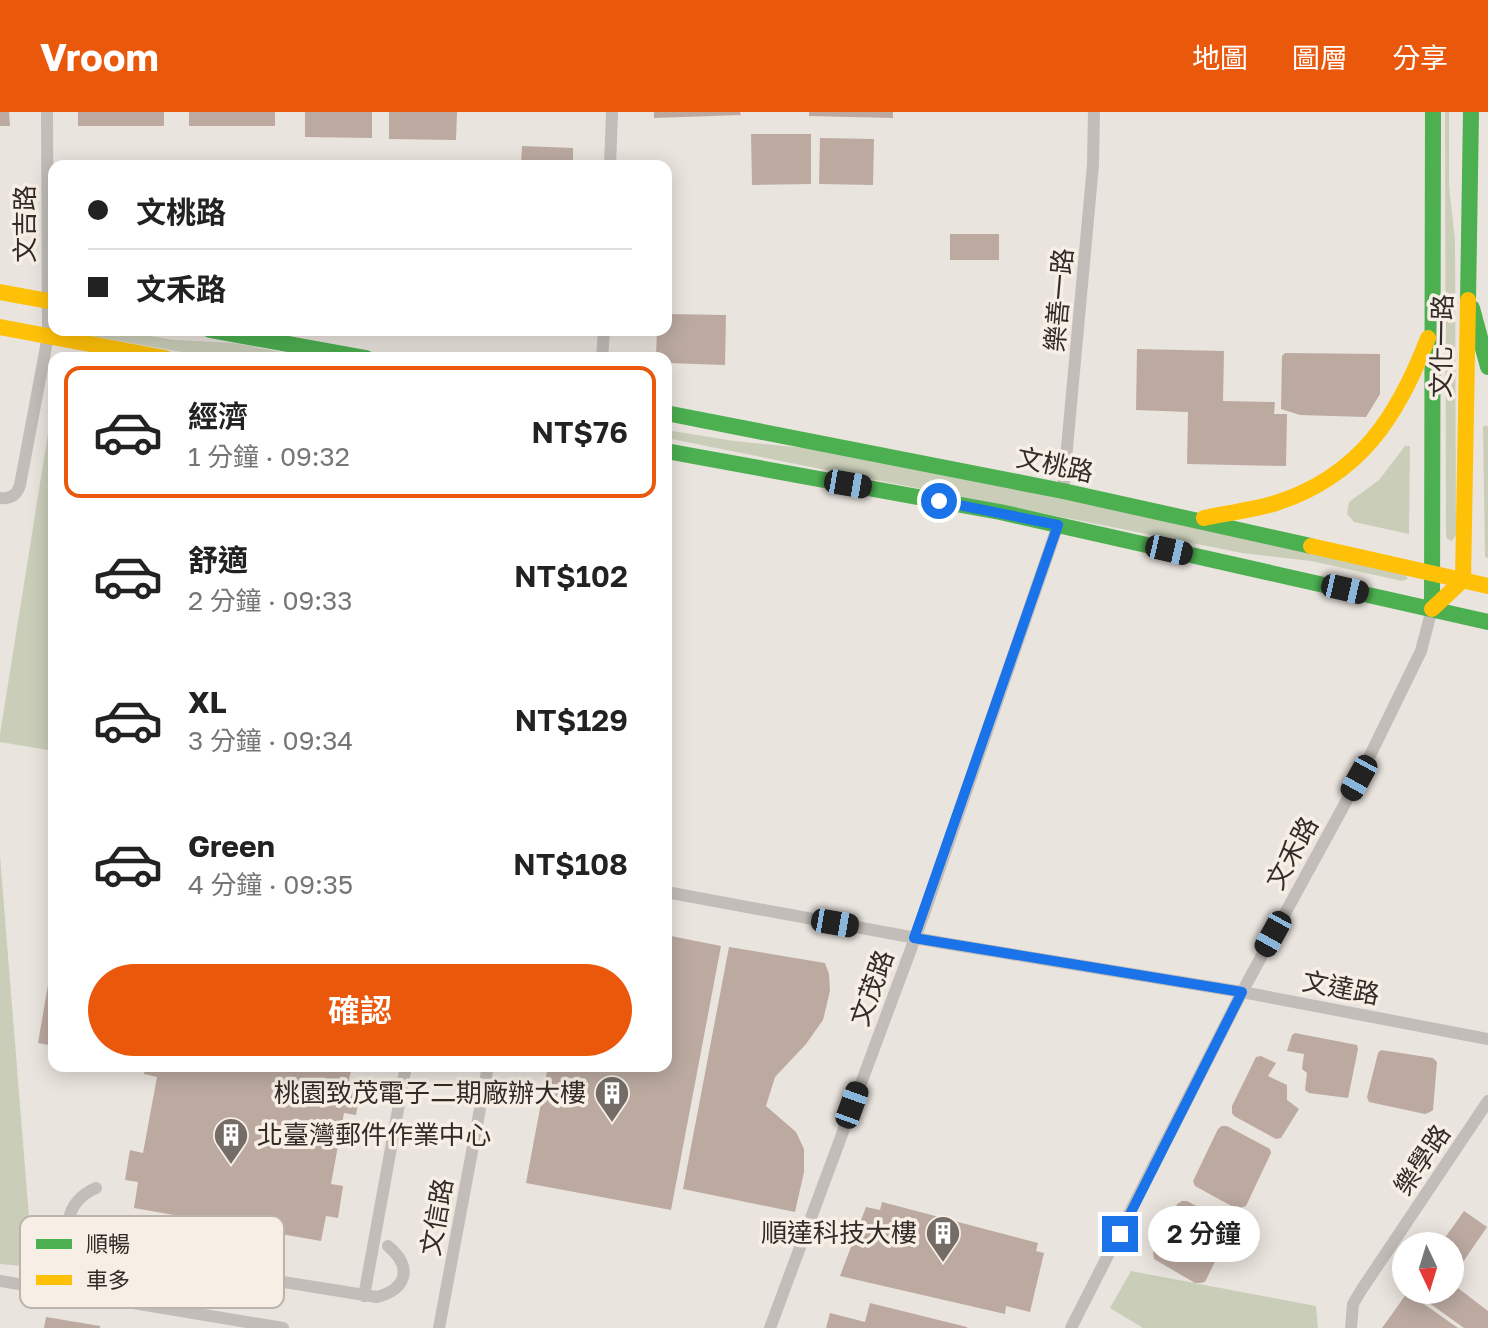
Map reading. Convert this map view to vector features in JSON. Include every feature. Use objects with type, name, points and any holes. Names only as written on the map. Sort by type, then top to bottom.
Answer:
[{"type":"street","name":"文吉路","points":[[47,112],[48,160]]},
{"type":"street","points":[[610,160],[612,112]]},
{"type":"street","name":"樂善一路","points":[[1063,491],[1093,165],[1094,112]]},
{"type":"street","name":"文化一路","points":[[1432,609],[1433,112]]},
{"type":"street","name":"文化一路","points":[[1463,580],[1471,112]]},
{"type":"street","points":[[1467,291],[1488,367]]},
{"type":"street","points":[[0,292],[48,300]]},
{"type":"street","points":[[1195,520],[1281,502],[1324,483],[1365,453],[1400,405],[1432,325]]},
{"type":"street","points":[[0,327],[133,352]]},
{"type":"street","name":"文吉路","points":[[0,498],[12,496],[20,485],[48,336]]},
{"type":"street","points":[[243,336],[333,352]]},
{"type":"street","name":"文桃路","points":[[672,414],[1063,491],[1432,573]]},
{"type":"street","points":[[672,452],[1058,525],[1488,622]]},
{"type":"street","name":"文茂路","points":[[770,1328],[914,938],[1058,525]]},
{"type":"street","points":[[1432,573],[1488,586]]},
{"type":"street","points":[[1432,609],[1463,580]]},
{"type":"street","name":"文禾路","points":[[1071,1328],[1242,992],[1359,778],[1421,651],[1432,609]]},
{"type":"street","name":"文達路","points":[[672,893],[914,938],[1242,992],[1488,1039]]},
{"type":"street","points":[[364,1296],[405,1072]]},
{"type":"street","name":"文信路","points":[[439,1328],[487,1072]]},
{"type":"street","name":"樂學路","points":[[1351,1328],[1353,1304],[1362,1289],[1488,1101]]},
{"type":"street","points":[[70,1216],[74,1203],[84,1193],[96,1188]]},
{"type":"street","points":[[284,1283],[364,1296],[388,1294],[398,1287],[404,1266],[398,1254],[388,1246]]},
{"type":"street","points":[[0,1281],[20,1284]]},
{"type":"street","points":[[163,1308],[283,1328]]},
{"type":"green space","points":[[1445,112],[1449,112],[1449,186],[1455,240],[1456,535],[1452,541],[1446,535]]},
{"type":"green space","points":[[91,336],[150,336],[233,343],[280,352],[183,352]]},
{"type":"green space","points":[[1486,425],[1488,558],[1485,557],[1483,427]]},
{"type":"green space","points":[[672,431],[805,448],[952,474],[1405,574],[1408,579],[1402,581],[1311,561],[1242,553],[672,439]]},
{"type":"green space","points":[[48,434],[48,750],[0,742]]},
{"type":"green space","points":[[1405,446],[1410,446],[1409,534],[1354,522],[1347,514],[1349,502],[1379,480]]},
{"type":"green space","points":[[0,856],[29,1216],[20,1216],[20,1266],[0,1264]]},
{"type":"green space","points":[[1131,1271],[1316,1306],[1318,1328],[1143,1328],[1110,1308]]},
{"type":"building","points":[[0,112],[9,112],[10,126],[0,126]]},
{"type":"building","points":[[78,112],[164,112],[164,126],[78,126]]},
{"type":"building","points":[[189,112],[275,112],[275,126],[189,126]]},
{"type":"building","points":[[305,112],[372,112],[372,138],[305,137]]},
{"type":"building","points":[[389,112],[457,112],[456,140],[389,139]]},
{"type":"building","points":[[654,112],[740,112],[741,115],[654,118]]},
{"type":"building","points":[[809,112],[893,112],[893,118],[809,116]]},
{"type":"building","points":[[751,134],[811,134],[811,184],[752,185]]},
{"type":"building","points":[[820,138],[874,139],[873,185],[819,184]]},
{"type":"building","points":[[522,146],[573,148],[573,160],[521,160]]},
{"type":"building","points":[[950,234],[999,234],[999,260],[950,260]]},
{"type":"building","points":[[672,314],[726,315],[725,365],[672,363],[672,352],[656,352],[657,336],[672,336]]},
{"type":"building","points":[[1137,349],[1224,351],[1223,401],[1275,402],[1274,414],[1287,414],[1286,466],[1187,464],[1188,412],[1136,410]]},
{"type":"building","points":[[1285,353],[1380,354],[1380,394],[1366,417],[1300,415],[1281,409],[1282,356]]},
{"type":"building","name":"桃園致茂電子二期廠辦大樓","points":[[672,936],[721,946],[671,1210],[526,1183],[547,1072],[672,1072]]},
{"type":"building","points":[[729,947],[825,963],[829,974],[830,991],[823,1020],[806,1044],[775,1077],[766,1106],[796,1132],[804,1149],[804,1172],[795,1212],[683,1189]]},
{"type":"building","points":[[48,985],[48,1045],[38,1043]]},
{"type":"building","points":[[1295,1033],[1357,1045],[1348,1098],[1305,1090],[1307,1073],[1302,1069],[1304,1054],[1287,1051]]},
{"type":"building","points":[[1381,1050],[1433,1058],[1437,1062],[1433,1110],[1425,1114],[1369,1102],[1367,1097]]},
{"type":"building","points":[[1256,1057],[1276,1063],[1268,1076],[1287,1085],[1287,1100],[1299,1109],[1281,1138],[1276,1139],[1232,1113],[1232,1106]]},
{"type":"building","name":"北臺灣郵件作業中心","points":[[351,1072],[348,1084],[361,1086],[356,1115],[344,1113],[331,1184],[343,1186],[338,1218],[326,1216],[321,1241],[284,1234],[284,1216],[179,1216],[134,1208],[138,1182],[125,1180],[130,1150],[143,1153],[157,1077],[144,1074]]},
{"type":"building","points":[[1222,1126],[1270,1149],[1271,1153],[1246,1206],[1240,1208],[1195,1186],[1193,1181]]},
{"type":"building","points":[[1182,1201],[1230,1224],[1231,1229],[1205,1282],[1195,1283],[1154,1259],[1153,1253],[1177,1204]]},
{"type":"building","name":"順達科技大樓","points":[[882,1202],[1038,1243],[1036,1251],[1044,1253],[1030,1312],[1006,1306],[1005,1314],[840,1276],[866,1207],[880,1210]]},
{"type":"building","points":[[1464,1211],[1487,1227],[1464,1261],[1464,1232],[1449,1232]]},
{"type":"building","points":[[1464,1293],[1488,1311],[1488,1328],[1464,1328],[1431,1304],[1464,1304]]},
{"type":"building","points":[[870,1303],[967,1328],[826,1328],[830,1313],[865,1322]]},
{"type":"building","points":[[1399,1304],[1424,1304],[1458,1328],[1382,1328]]},
{"type":"building","points":[[46,1317],[100,1326],[100,1328],[44,1328]]},
{"type":"traffic: fast","points":[[1432,609],[1433,112]]},
{"type":"traffic: fast","points":[[1468,300],[1471,112]]},
{"type":"traffic: fast","points":[[1472,308],[1488,367]]},
{"type":"traffic: fast","points":[[243,336],[333,352]]},
{"type":"traffic: fast","points":[[672,414],[1063,491],[1311,546]]},
{"type":"traffic: fast","points":[[672,452],[1000,512],[1488,622]]},
{"type":"traffic: slow","points":[[0,292],[48,301]]},
{"type":"traffic: slow","points":[[1432,609],[1463,580],[1468,300]]},
{"type":"traffic: slow","points":[[0,327],[133,352]]},
{"type":"traffic: slow","points":[[1204,518],[1276,503],[1331,477],[1372,440],[1389,417],[1428,338]]},
{"type":"traffic: slow","points":[[1311,546],[1488,586]]},
{"type":"place","name":"桃園致茂電子二期廠辦大樓","points":[[612,1124]]},
{"type":"place","name":"北臺灣郵件作業中心","points":[[231,1166]]},
{"type":"place","name":"順達科技大樓","points":[[943,1264]]},
{"type":"route","points":[[939,501],[1058,525],[914,938],[1242,992],[1120,1234]]}]
